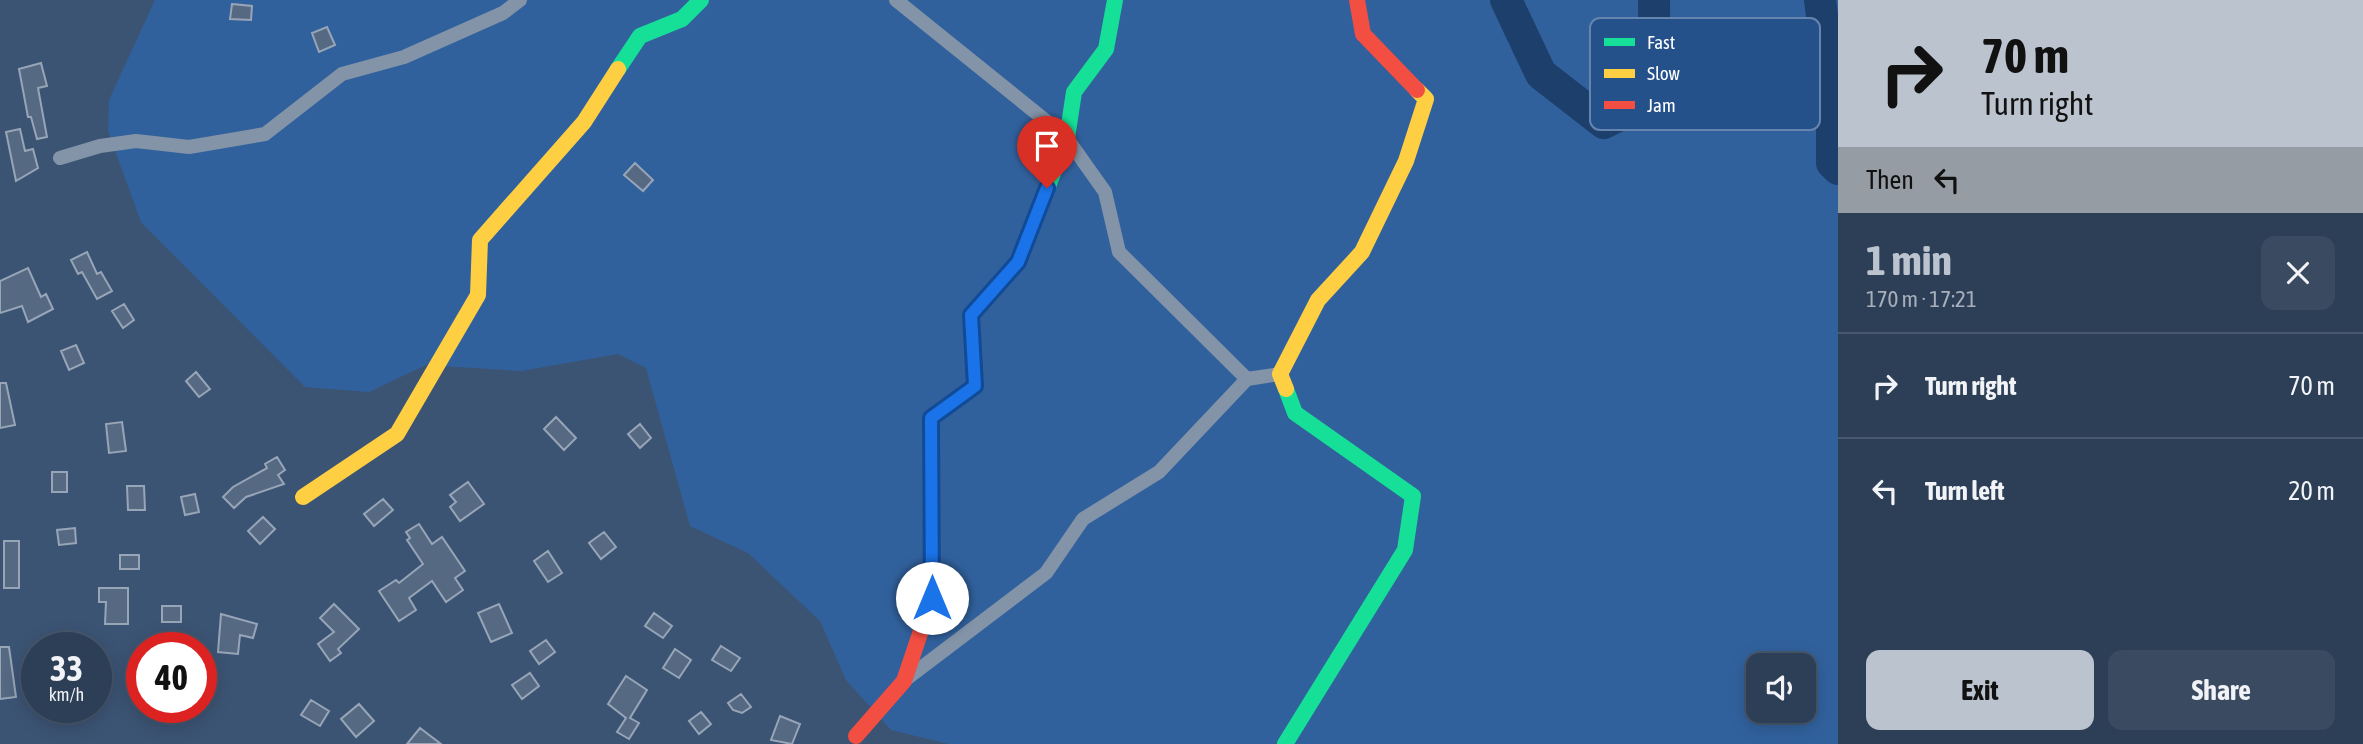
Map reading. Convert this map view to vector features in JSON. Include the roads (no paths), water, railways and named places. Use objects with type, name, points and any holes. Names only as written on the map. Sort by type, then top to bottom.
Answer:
[{"type":"street","points":[[60,158],[100,146],[124,143],[189,147],[265,134],[342,74],[404,57],[503,13],[520,0]]},
{"type":"street","points":[[303,497],[397,434],[478,295],[480,240],[584,122],[640,36],[682,19],[701,0]]},
{"type":"street","points":[[896,0],[1067,138],[1105,192],[1119,252],[1247,379]]},
{"type":"street","points":[[904,681],[932,598],[931,418],[975,386],[971,315],[1018,262],[1067,138],[1074,92],[1105,48],[1115,0]]},
{"type":"street","points":[[1285,744],[1405,550],[1413,496],[1295,413],[1280,374],[1318,300],[1362,251],[1406,161],[1426,99],[1363,34],[1357,0]]},
{"type":"street","points":[[856,736],[904,681],[1046,573],[1083,519],[1159,472],[1247,379],[1280,374]]},
{"type":"waterway","points":[[1506,0],[1541,74],[1590,112]]},
{"type":"waterway","points":[[1654,0],[1654,18]]},
{"type":"waterway","points":[[1820,0],[1832,93],[1832,163],[1838,169]]}]
